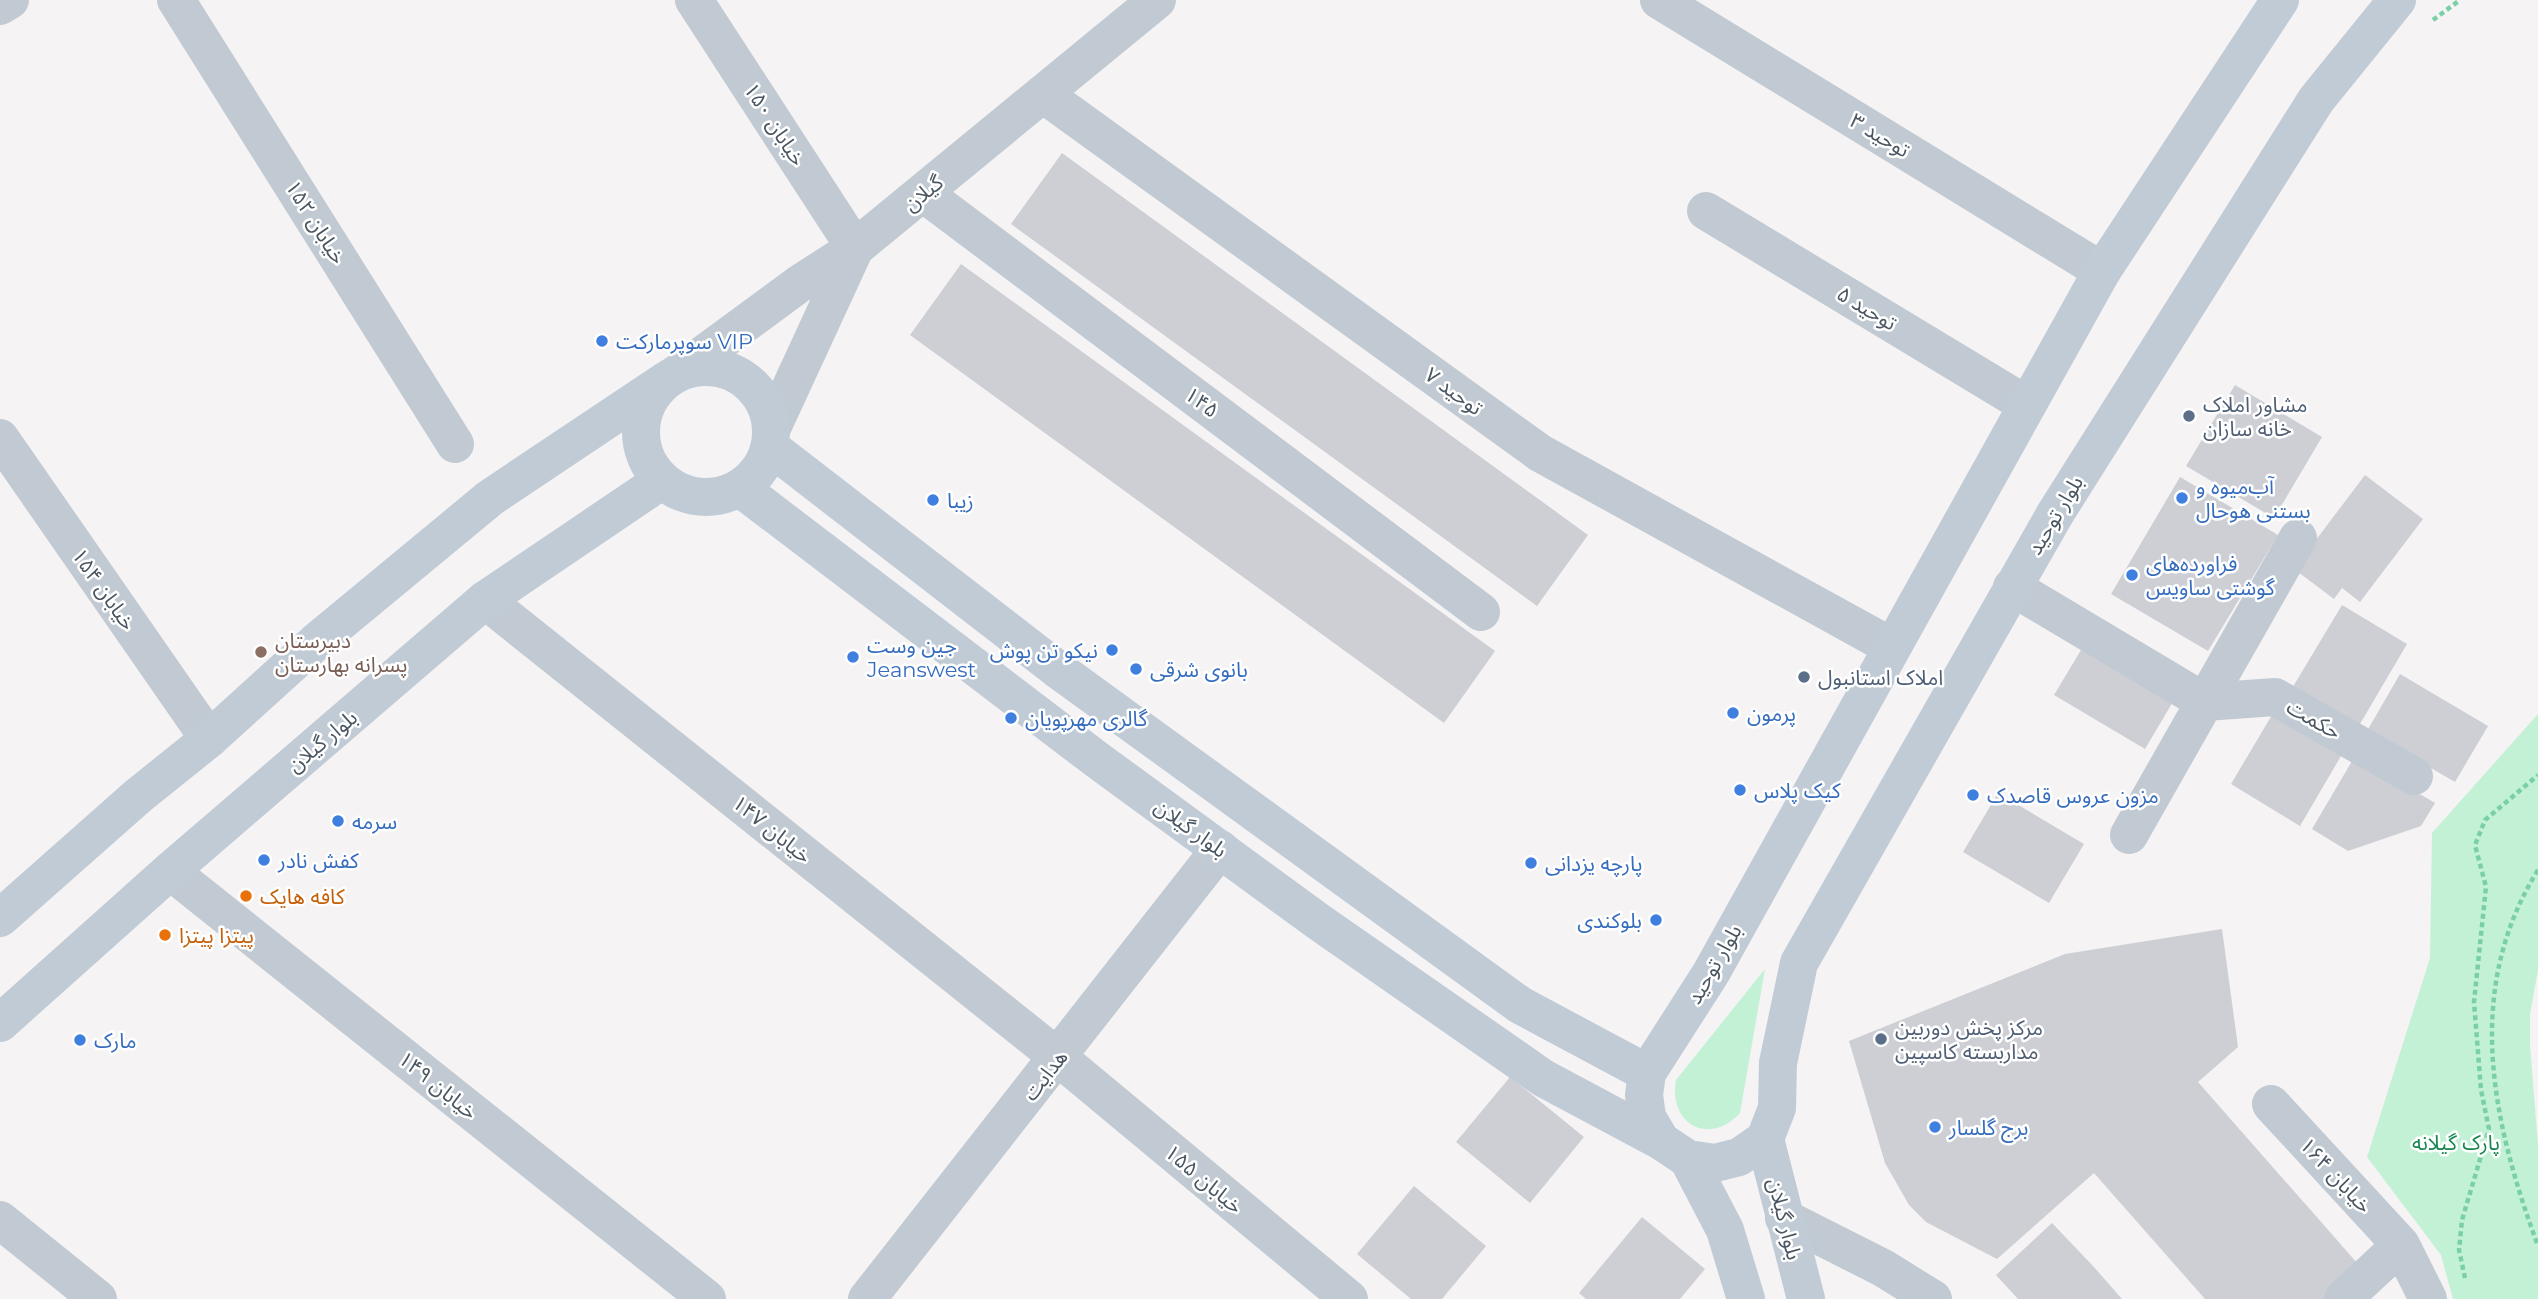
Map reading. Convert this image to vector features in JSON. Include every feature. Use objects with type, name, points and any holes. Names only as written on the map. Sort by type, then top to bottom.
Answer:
[{"type":"main road","name":"بلوار توحید","points":[[1652,1065],[1711,973],[2102,271],[2280,0]]},
{"type":"main road","name":"بلوار توحید","points":[[1766,1139],[1777,1108],[1778,1063],[1799,963],[2054,514],[2316,100],[2398,1]]},
{"type":"main road","points":[[0,918],[138,796],[209,739],[316,642],[490,498],[671,377],[698,368],[719,369],[740,376],[755,390],[767,409],[771,438],[754,477],[740,488],[714,497],[686,495],[662,481],[648,463],[641,441],[642,419],[650,398],[671,377]]},
{"type":"main road","points":[[771,438],[1056,668],[1520,1005],[1652,1065],[1644,1095],[1647,1117],[1675,1150],[1725,1230],[1746,1299]]},
{"type":"main road","name":"بلوار گیلان","points":[[0,1023],[170,871],[485,600],[662,481]]},
{"type":"main road","name":"بلوار گیلان","points":[[740,488],[1220,849],[1543,1078],[1675,1150]]},
{"type":"main road","points":[[1675,1150],[1715,1163],[1740,1157],[1766,1139]]},
{"type":"main road","name":"بلوار گیلان","points":[[1766,1139],[1806,1299]]},
{"type":"street","points":[[0,6],[10,0]]},
{"type":"street","name":"خیابان ۱۵۲","points":[[176,0],[455,444]]},
{"type":"street","name":"خیابان ۱۵۰","points":[[694,0],[855,248]]},
{"type":"street","name":"گیلان","points":[[671,377],[799,284],[855,248],[1157,0]]},
{"type":"street","name":"توحید ۳","points":[[1659,0],[2102,271]]},
{"type":"street","name":"توحید ۷","points":[[1043,94],[1540,453],[1892,647]]},
{"type":"street","name":"۱۴۵","points":[[923,193],[1481,612]]},
{"type":"street","name":"توحید ۵","points":[[1706,211],[2027,405]]},
{"type":"street","points":[[771,438],[855,248]]},
{"type":"street","name":"خیابان ۱۵۴","points":[[0,438],[209,739]]},
{"type":"street","points":[[2129,835],[2298,537]]},
{"type":"street","points":[[2012,587],[2205,702]]},
{"type":"street","name":"خیابان ۱۴۷","points":[[485,600],[1059,1058]]},
{"type":"street","name":"حکمت","points":[[2205,702],[2275,698],[2414,776]]},
{"type":"street","name":"هدایت","points":[[867,1299],[1059,1058],[1220,849]]},
{"type":"street","name":"خیابان ۱۴۹","points":[[170,871],[707,1299]]},
{"type":"street","name":"خیابان ۱۵۵","points":[[1059,1058],[1349,1299]]},
{"type":"street","name":"خیابان ۱۶۴","points":[[2271,1104],[2400,1245],[2428,1299]]},
{"type":"street","points":[[1784,1218],[1884,1268],[1933,1299]]},
{"type":"street","points":[[0,1220],[98,1299]]},
{"type":"street","points":[[2343,1299],[2400,1245]]},
{"type":"path","points":[[2467,1287],[2459,1250],[2462,1220],[2489,1129],[2481,1090],[2474,1002],[2483,943],[2486,887],[2475,845],[2486,820],[2538,775]]},
{"type":"path","points":[[2538,870],[2517,910],[2505,941],[2491,1010],[2490,1047],[2502,1119],[2538,1246]]},
{"type":"green space","name":"پارک گیلانه","points":[[2538,714],[2538,970],[2530,1014],[2530,1046],[2538,1145],[2538,1299],[2453,1299],[2441,1255],[2367,1157],[2430,958],[2432,833]]},
{"type":"green space","points":[[1765,969],[1740,1113],[1728,1123],[1716,1128],[1693,1126],[1678,1108],[1676,1080]]},
{"type":"building","points":[[1062,153],[1588,535],[1537,606],[1011,224]]},
{"type":"building","points":[[961,264],[1495,651],[1444,723],[910,335]]},
{"type":"building","points":[[2235,385],[2322,437],[2274,518],[2186,466]]},
{"type":"building","points":[[2365,475],[2423,519],[2360,602],[2342,588],[2334,599],[2294,569]]},
{"type":"building","points":[[2180,477],[2278,535],[2208,651],[2111,594]]},
{"type":"building","points":[[2342,605],[2407,644],[2357,729],[2291,690]]},
{"type":"building","points":[[2084,645],[2174,700],[2145,749],[2054,695]]},
{"type":"building","points":[[2400,674],[2488,726],[2455,782],[2367,731]]},
{"type":"building","points":[[2272,715],[2341,756],[2300,826],[2231,784]]},
{"type":"building","points":[[2355,756],[2435,803],[2421,826],[2348,851],[2312,829]]},
{"type":"building","points":[[1998,793],[2084,844],[2049,903],[1963,852]]},
{"type":"building","points":[[2222,929],[2238,1047],[2198,1082],[2365,1272],[2333,1299],[2205,1299],[2094,1173],[1997,1259],[1926,1222],[1909,1205],[1885,1163],[1849,1041],[2065,954]]},
{"type":"building","points":[[1510,1077],[1584,1137],[1530,1203],[1456,1142]]},
{"type":"building","points":[[1414,1186],[1486,1246],[1442,1299],[1411,1299],[1357,1254]]},
{"type":"building","points":[[1642,1217],[1705,1269],[1680,1299],[1586,1299],[1579,1293]]},
{"type":"building","points":[[2052,1223],[2122,1299],[2018,1299],[1996,1275]]},
{"type":"place","name":"سوپرمارکت VIP","points":[[602,341]]},
{"type":"place","name":"مشاور املاک خانه سازان","points":[[2189,416]]},
{"type":"place","name":"آب‌میوه و بستنی هوحال","points":[[2182,498]]},
{"type":"place","name":"زیبا","points":[[933,500]]},
{"type":"place","name":"فراورده‌های گوشتی ساویس","points":[[2132,575]]},
{"type":"place","name":"نیکو تن پوش","points":[[1112,650]]},
{"type":"place","name":"دبیرستان پسرانه بهارستان","points":[[261,652]]},
{"type":"place","name":"جین وست Jeanswest","points":[[853,657]]},
{"type":"place","name":"بانوی شرقی","points":[[1136,669]]},
{"type":"place","name":"املاک استانبول","points":[[1804,677]]},
{"type":"place","name":"پرمون","points":[[1733,713]]},
{"type":"place","name":"گالری مهرپویان","points":[[1011,718]]},
{"type":"place","name":"کیک پلاس","points":[[1740,790]]},
{"type":"place","name":"مزون عروس قاصدک","points":[[1973,795]]},
{"type":"place","name":"سرمه","points":[[338,821]]},
{"type":"place","name":"کفش نادر","points":[[264,860]]},
{"type":"place","name":"پارچه یزدانی","points":[[1531,863]]},
{"type":"place","name":"کافه هایک","points":[[246,896]]},
{"type":"place","name":"بلوکندی","points":[[1656,920]]},
{"type":"place","name":"پیتزا پیتزا","points":[[165,935]]},
{"type":"place","name":"مرکز پخش دوربین مداربسته کاسپین","points":[[1881,1039]]},
{"type":"place","name":"مارک","points":[[80,1040]]},
{"type":"place","name":"برج گلسار","points":[[1935,1127]]}]
